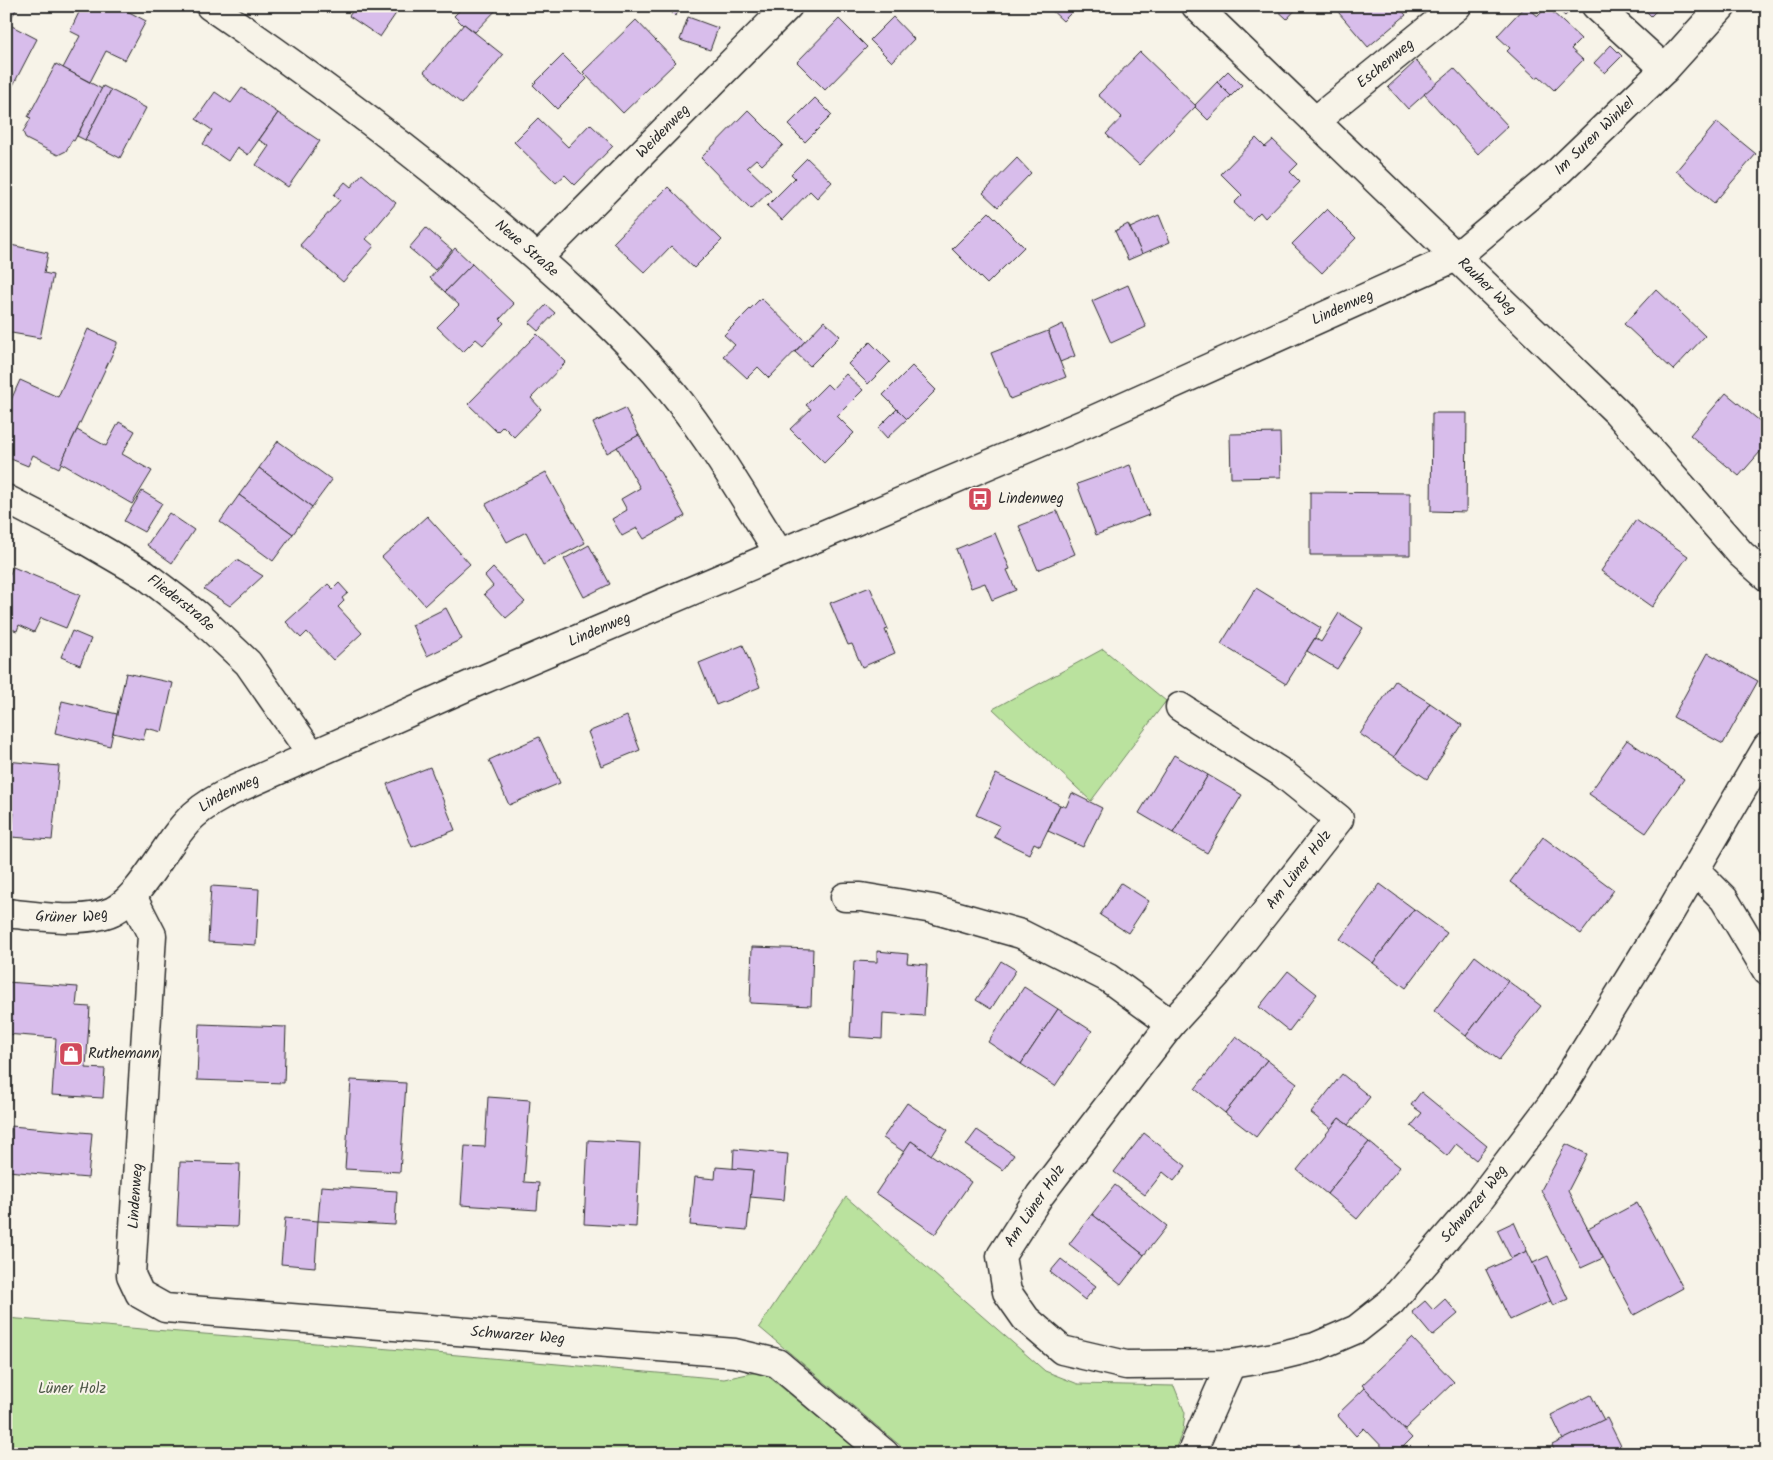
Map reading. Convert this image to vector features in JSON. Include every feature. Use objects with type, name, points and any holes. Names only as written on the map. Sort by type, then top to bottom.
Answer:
[{"type":"street","name":"Neue Straße","points":[[210,6],[390,136],[538,258],[614,329],[665,385],[700,428],[779,554]]},
{"type":"street","name":"Weidenweg","points":[[538,258],[788,6]]},
{"type":"street","name":"Rauher Weg","points":[[1196,6],[1616,412],[1741,554],[1767,577]]},
{"type":"street","name":"Eschenweg","points":[[1315,121],[1457,6]]},
{"type":"street","points":[[1596,6],[1665,69]]},
{"type":"street","name":"Im Suren Winkel","points":[[1456,257],[1560,171],[1665,69],[1722,6]]},
{"type":"street","name":"Lindenweg","points":[[131,1275],[152,936],[132,896],[193,815],[211,802],[236,789],[477,682],[1084,424],[1456,257]]},
{"type":"street","name":"Fliederstraße","points":[[6,499],[78,536],[146,575],[196,614],[248,664],[312,755]]},
{"type":"street","name":"Am Lüner Holz","points":[[1180,707],[1282,773],[1339,819],[1217,974],[1171,1024],[1040,1195],[1001,1256],[1007,1292],[1026,1319],[1062,1350],[1126,1365],[1231,1364]]},
{"type":"street","name":"Schwarzer Weg","points":[[1231,1364],[1274,1357],[1315,1347],[1358,1329],[1391,1302],[1480,1200],[1552,1104],[1614,1006],[1767,747]]},
{"type":"street","points":[[1695,870],[1724,899],[1767,971]]},
{"type":"street","name":"Grüner Weg","points":[[6,913],[60,918],[87,917],[112,911],[132,896]]},
{"type":"street","points":[[846,897],[861,897],[933,909],[1021,934],[1108,978],[1171,1024]]},
{"type":"street","name":"Schwarzer Weg","points":[[131,1275],[140,1294],[165,1308],[744,1355],[777,1363],[885,1454]]},
{"type":"street","points":[[1191,1454],[1231,1364]]},
{"type":"green space","points":[[1103,649],[1166,701],[1091,801],[993,709]]},
{"type":"green space","points":[[846,1197],[1045,1371],[1078,1384],[1174,1386],[1185,1413],[1183,1431],[1173,1454],[910,1454],[759,1327]]},
{"type":"green space","name":"Lüner Holz","points":[[6,1318],[402,1350],[724,1379],[762,1371],[862,1454],[6,1454]]},
{"type":"building","points":[[6,6],[18,6],[6,27]]},
{"type":"building","points":[[82,6],[118,6],[146,21],[125,60],[106,51],[90,82],[63,68],[80,36],[70,31]]},
{"type":"building","points":[[356,6],[401,6],[380,37],[349,16]]},
{"type":"building","points":[[464,6],[500,6],[475,32],[463,25],[454,16]]},
{"type":"building","points":[[665,6],[684,6],[675,16]]},
{"type":"building","points":[[1047,6],[1078,6],[1063,21]]},
{"type":"building","points":[[1273,6],[1299,6],[1287,19]]},
{"type":"building","points":[[1333,6],[1398,6],[1406,15],[1368,47]]},
{"type":"building","points":[[1525,6],[1538,16],[1547,7],[1581,39],[1571,49],[1583,60],[1554,90],[1539,76],[1536,78],[1507,51],[1510,48],[1497,36]]},
{"type":"building","points":[[1554,6],[1574,6],[1565,16]]},
{"type":"building","points":[[1641,6],[1661,6],[1651,16]]},
{"type":"building","points":[[688,17],[718,28],[710,50],[680,40]]},
{"type":"building","points":[[893,17],[914,39],[892,62],[870,40]]},
{"type":"building","points":[[839,19],[867,47],[825,90],[797,62]]},
{"type":"building","points":[[636,20],[676,62],[623,113],[583,72]]},
{"type":"building","points":[[8,24],[37,39],[6,99],[6,27]]},
{"type":"building","points":[[464,24],[503,55],[462,104],[424,72]]},
{"type":"building","points":[[1611,45],[1622,56],[1605,73],[1594,63]]},
{"type":"building","points":[[1140,52],[1196,106],[1139,165],[1106,134],[1122,117],[1098,95]]},
{"type":"building","points":[[563,55],[587,79],[557,109],[533,85]]},
{"type":"building","points":[[1416,61],[1437,83],[1408,109],[1388,87]]},
{"type":"building","points":[[56,64],[102,89],[74,141],[72,140],[66,151],[58,155],[26,139],[23,132],[31,118],[28,117]]},
{"type":"building","points":[[1454,68],[1508,126],[1478,154],[1424,94]]},
{"type":"building","points":[[1228,71],[1242,85],[1231,96],[1217,82]]},
{"type":"building","points":[[1217,82],[1231,96],[1208,120],[1195,105]]},
{"type":"building","points":[[103,86],[111,90],[85,140],[77,136]]},
{"type":"building","points":[[242,88],[278,113],[248,155],[237,147],[228,161],[203,144],[212,130],[196,119],[215,92],[231,103]]},
{"type":"building","points":[[111,90],[146,108],[120,158],[85,140]]},
{"type":"building","points":[[815,98],[832,115],[805,142],[788,125]]},
{"type":"building","points":[[748,110],[783,145],[762,165],[756,159],[747,167],[771,190],[751,209],[701,158]]},
{"type":"building","points":[[278,113],[320,141],[288,187],[256,165],[269,146],[259,140]]},
{"type":"building","points":[[538,118],[568,147],[590,124],[613,146],[575,185],[565,175],[556,183],[514,142]]},
{"type":"building","points":[[1717,122],[1756,154],[1714,203],[1676,171]]},
{"type":"building","points":[[1256,138],[1265,147],[1273,140],[1298,164],[1290,172],[1300,182],[1265,218],[1260,212],[1252,220],[1234,203],[1242,195],[1221,174]]},
{"type":"building","points":[[807,158],[832,182],[817,198],[810,191],[782,220],[767,206],[795,178],[791,174]]},
{"type":"building","points":[[1017,158],[1031,173],[998,207],[983,193]]},
{"type":"building","points":[[362,174],[396,203],[366,239],[374,246],[343,282],[300,245],[340,200],[334,195],[345,182],[351,187]]},
{"type":"building","points":[[668,187],[722,240],[694,268],[671,246],[645,273],[613,243]]},
{"type":"building","points":[[1327,209],[1356,238],[1322,273],[1292,244]]},
{"type":"building","points":[[989,212],[1024,247],[987,284],[952,249]]},
{"type":"building","points":[[1159,215],[1170,242],[1142,254],[1130,228]]},
{"type":"building","points":[[1128,224],[1142,254],[1128,260],[1115,231]]},
{"type":"building","points":[[426,228],[452,250],[435,270],[409,248]]},
{"type":"building","points":[[6,244],[48,253],[44,273],[53,275],[40,338],[6,332]]},
{"type":"building","points":[[455,248],[472,264],[445,292],[430,278]]},
{"type":"building","points":[[472,264],[514,304],[500,319],[504,323],[483,345],[476,339],[463,352],[437,327],[459,305],[445,292]]},
{"type":"building","points":[[1128,285],[1146,327],[1111,343],[1092,301]]},
{"type":"building","points":[[1656,289],[1705,336],[1673,370],[1624,324]]},
{"type":"building","points":[[761,298],[805,341],[769,378],[758,367],[747,378],[723,356],[735,345],[724,335]]},
{"type":"building","points":[[546,305],[555,313],[538,331],[529,323]]},
{"type":"building","points":[[824,321],[840,336],[810,366],[795,352]]},
{"type":"building","points":[[1063,324],[1075,356],[1060,362],[1048,331]]},
{"type":"building","points":[[88,329],[117,342],[117,344],[59,468],[33,455],[28,466],[6,457],[6,411],[20,380],[58,397]]},
{"type":"building","points":[[1048,331],[1066,377],[1010,399],[991,353]]},
{"type":"building","points":[[537,334],[566,362],[531,398],[541,409],[514,437],[503,426],[497,432],[468,404]]},
{"type":"building","points":[[870,342],[890,362],[868,384],[848,364]]},
{"type":"building","points":[[912,366],[936,390],[907,419],[883,395]]},
{"type":"building","points":[[846,374],[863,390],[837,416],[854,433],[824,463],[790,429],[811,409],[806,405],[827,384],[832,389]]},
{"type":"building","points":[[1726,393],[1767,427],[1767,444],[1739,476],[1690,435]]},
{"type":"building","points":[[625,408],[639,435],[607,453],[593,423]]},
{"type":"building","points":[[897,409],[907,419],[887,438],[878,428]]},
{"type":"building","points":[[1432,413],[1467,413],[1466,512],[1431,511]]},
{"type":"building","points":[[119,422],[135,431],[122,454],[152,471],[132,504],[61,463],[77,430],[106,446]]},
{"type":"building","points":[[1280,433],[1281,477],[1231,478],[1230,434]]},
{"type":"building","points":[[639,435],[685,516],[644,539],[637,528],[622,536],[612,519],[627,510],[621,499],[640,488],[617,447]]},
{"type":"building","points":[[278,441],[332,480],[312,507],[259,468]]},
{"type":"building","points":[[1130,465],[1149,515],[1096,535],[1077,484]]},
{"type":"building","points":[[259,468],[312,507],[293,534],[239,495]]},
{"type":"building","points":[[546,472],[585,543],[543,565],[526,532],[507,542],[486,504]]},
{"type":"building","points":[[142,491],[162,503],[144,532],[124,521]]},
{"type":"building","points":[[1310,492],[1410,493],[1410,555],[1310,555]]},
{"type":"building","points":[[239,495],[293,534],[273,561],[220,522]]},
{"type":"building","points":[[1057,511],[1075,554],[1038,570],[1019,526]]},
{"type":"building","points":[[169,513],[194,530],[172,563],[147,545]]},
{"type":"building","points":[[427,516],[470,564],[425,605],[382,557]]},
{"type":"building","points":[[1636,520],[1688,556],[1652,607],[1601,571]]},
{"type":"building","points":[[995,533],[1010,569],[1007,570],[1016,590],[992,600],[985,583],[971,588],[956,549]]},
{"type":"building","points":[[589,545],[610,584],[584,597],[564,559]]},
{"type":"building","points":[[237,560],[263,576],[230,606],[204,589]]},
{"type":"building","points":[[13,567],[80,595],[66,628],[41,618],[34,632],[19,625],[17,631],[6,627],[6,583]]},
{"type":"building","points":[[493,568],[525,602],[506,618],[484,594],[493,586],[485,576]]},
{"type":"building","points":[[339,583],[348,593],[342,598],[344,601],[338,607],[362,633],[333,660],[307,632],[301,638],[286,622],[328,584],[333,589]]},
{"type":"building","points":[[870,587],[888,629],[885,630],[895,653],[862,667],[852,644],[848,645],[830,603]]},
{"type":"building","points":[[1256,588],[1321,628],[1286,684],[1221,644]]},
{"type":"building","points":[[446,608],[462,639],[427,656],[412,625]]},
{"type":"building","points":[[1339,613],[1363,628],[1337,669],[1307,651],[1315,638],[1321,642]]},
{"type":"building","points":[[72,631],[91,639],[80,665],[61,657]]},
{"type":"building","points":[[743,645],[760,687],[716,705],[699,663]]},
{"type":"building","points":[[1708,653],[1758,681],[1723,744],[1673,717]]},
{"type":"building","points":[[126,673],[173,683],[162,732],[146,728],[143,740],[113,733]]},
{"type":"building","points":[[1395,681],[1430,703],[1394,757],[1360,734]]},
{"type":"building","points":[[62,701],[117,714],[110,746],[55,733]]},
{"type":"building","points":[[1430,703],[1462,725],[1427,779],[1394,757]]},
{"type":"building","points":[[627,716],[640,750],[601,766],[588,732]]},
{"type":"building","points":[[539,737],[560,783],[509,805],[489,760]]},
{"type":"building","points":[[1627,740],[1684,779],[1646,833],[1589,794]]},
{"type":"building","points":[[1174,755],[1208,775],[1173,833],[1139,813]]},
{"type":"building","points":[[6,761],[59,766],[52,840],[11,837],[14,813],[6,812]]},
{"type":"building","points":[[430,767],[455,830],[412,847],[387,784]]},
{"type":"building","points":[[996,774],[1060,805],[1040,846],[1034,843],[1029,854],[994,837],[1000,826],[976,815]]},
{"type":"building","points":[[1208,775],[1242,795],[1207,853],[1173,833]]},
{"type":"building","points":[[1072,793],[1102,808],[1083,847],[1048,831],[1060,805],[1066,807]]},
{"type":"building","points":[[1543,837],[1614,890],[1581,934],[1510,882]]},
{"type":"building","points":[[1121,883],[1149,901],[1128,933],[1100,915]]},
{"type":"building","points":[[1380,884],[1414,909],[1373,963],[1340,939]]},
{"type":"building","points":[[211,886],[259,889],[256,945],[208,942]]},
{"type":"building","points":[[1414,909],[1447,933],[1406,988],[1373,963]]},
{"type":"building","points":[[752,947],[813,949],[811,1006],[750,1003]]},
{"type":"building","points":[[877,951],[908,954],[907,963],[927,965],[924,1016],[883,1013],[882,1039],[850,1037],[854,961],[877,962]]},
{"type":"building","points":[[1475,956],[1508,981],[1466,1036],[1434,1011]]},
{"type":"building","points":[[1001,961],[1016,970],[991,1009],[976,1000]]},
{"type":"building","points":[[1288,971],[1317,994],[1289,1031],[1259,1007]]},
{"type":"building","points":[[1508,981],[1541,1006],[1499,1060],[1466,1036]]},
{"type":"building","points":[[6,982],[78,987],[76,1006],[90,1007],[86,1068],[105,1069],[103,1098],[52,1095],[56,1038],[6,1034]]},
{"type":"building","points":[[1024,987],[1058,1009],[1021,1064],[988,1042]]},
{"type":"building","points":[[1058,1009],[1092,1031],[1055,1086],[1021,1064]]},
{"type":"building","points":[[199,1024],[286,1027],[284,1083],[197,1080]]},
{"type":"building","points":[[1236,1036],[1267,1060],[1225,1113],[1195,1089]]},
{"type":"building","points":[[1267,1060],[1297,1083],[1256,1137],[1225,1113]]},
{"type":"building","points":[[1342,1074],[1370,1097],[1348,1125],[1339,1118],[1331,1129],[1311,1113]]},
{"type":"building","points":[[351,1080],[406,1083],[400,1172],[345,1169]]},
{"type":"building","points":[[1421,1092],[1487,1146],[1476,1160],[1456,1144],[1447,1156],[1411,1126],[1422,1113],[1411,1105]]},
{"type":"building","points":[[488,1097],[530,1100],[524,1182],[539,1183],[537,1210],[461,1205],[465,1146],[485,1147]]},
{"type":"building","points":[[907,1103],[948,1130],[931,1155],[911,1141],[904,1152],[883,1138]]},
{"type":"building","points":[[1339,1118],[1369,1142],[1327,1194],[1297,1170]]},
{"type":"building","points":[[11,1126],[92,1133],[88,1178],[7,1171]]},
{"type":"building","points":[[977,1130],[1014,1155],[1003,1170],[966,1145]]},
{"type":"building","points":[[1144,1133],[1186,1166],[1174,1181],[1163,1172],[1145,1195],[1114,1172]]},
{"type":"building","points":[[588,1140],[640,1143],[636,1227],[584,1224]]},
{"type":"building","points":[[911,1141],[971,1182],[935,1234],[876,1193]]},
{"type":"building","points":[[1369,1142],[1400,1167],[1357,1219],[1327,1194]]},
{"type":"building","points":[[1566,1144],[1587,1154],[1568,1191],[1603,1258],[1581,1268],[1541,1190]]},
{"type":"building","points":[[734,1149],[788,1154],[784,1200],[750,1197],[753,1170],[733,1169]]},
{"type":"building","points":[[180,1162],[240,1164],[237,1227],[177,1225]]},
{"type":"building","points":[[716,1167],[753,1170],[747,1230],[690,1225],[695,1177],[715,1179]]},
{"type":"building","points":[[1115,1185],[1167,1226],[1144,1255],[1092,1214]]},
{"type":"building","points":[[321,1186],[397,1191],[395,1225],[318,1221]]},
{"type":"building","points":[[1637,1203],[1683,1288],[1634,1315],[1588,1229]]},
{"type":"building","points":[[1092,1214],[1144,1255],[1121,1285],[1069,1244]]},
{"type":"building","points":[[285,1218],[318,1221],[315,1267],[281,1264]]},
{"type":"building","points":[[1514,1222],[1527,1251],[1511,1258],[1497,1230]]},
{"type":"building","points":[[1527,1251],[1551,1301],[1510,1320],[1486,1270]]},
{"type":"building","points":[[1548,1256],[1568,1299],[1553,1306],[1533,1263]]},
{"type":"building","points":[[1061,1259],[1096,1286],[1085,1300],[1050,1272]]},
{"type":"building","points":[[1445,1299],[1458,1314],[1432,1336],[1412,1312],[1425,1301],[1433,1310]]},
{"type":"building","points":[[1412,1338],[1454,1382],[1404,1430],[1362,1385]]},
{"type":"building","points":[[1365,1388],[1412,1438],[1396,1454],[1389,1454],[1364,1428],[1356,1436],[1337,1415]]},
{"type":"building","points":[[1591,1395],[1604,1420],[1563,1440],[1551,1415]]},
{"type":"building","points":[[1607,1418],[1625,1454],[1556,1454],[1552,1445]]},
{"type":"building","points":[[1300,1445],[1308,1454],[1289,1454]]},
{"type":"place","name":"Lindenweg","points":[[980,499]]},
{"type":"place","name":"Ruthemann","points":[[71,1054]]}]
